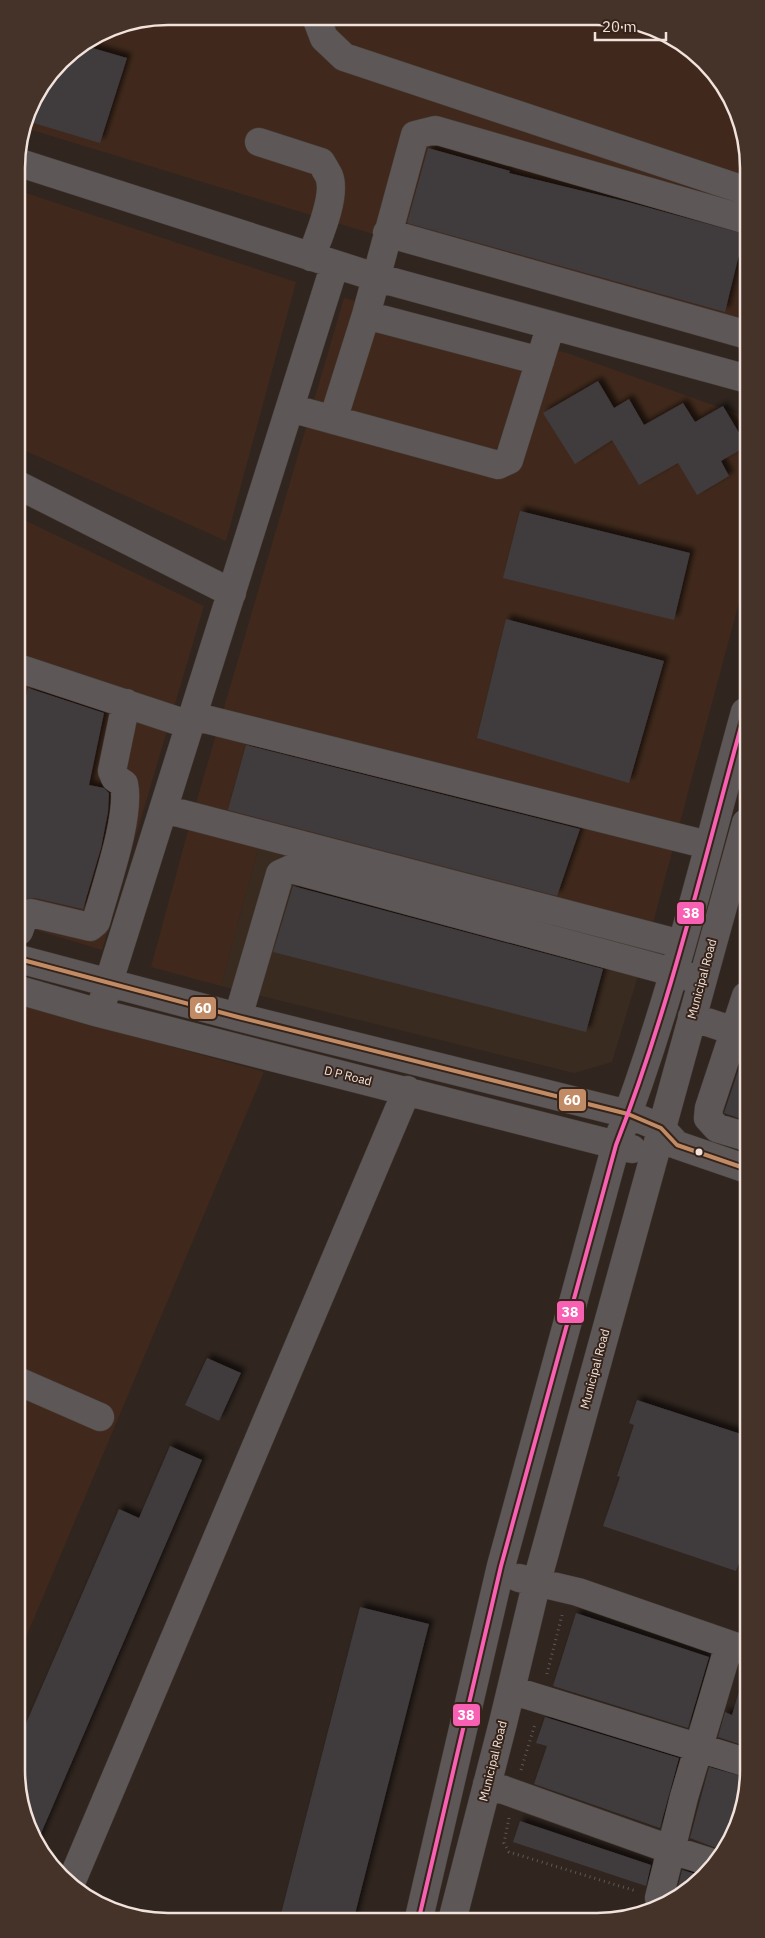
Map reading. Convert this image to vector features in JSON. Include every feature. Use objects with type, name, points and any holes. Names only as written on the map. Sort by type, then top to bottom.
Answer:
[{"type":"street","points":[[319,25],[324,38],[344,57],[740,189]]},
{"type":"street","points":[[333,420],[366,315],[415,135],[435,130],[740,217]]},
{"type":"street","points":[[99,1013],[290,408],[323,260],[324,222],[330,199],[330,178],[321,162],[259,142]]},
{"type":"street","points":[[25,165],[375,277],[740,377]]},
{"type":"street","points":[[388,234],[740,333]]},
{"type":"street","points":[[366,315],[540,361]]},
{"type":"street","points":[[290,408],[498,464],[509,460],[551,326]]},
{"type":"street","points":[[25,489],[232,593]]},
{"type":"street","points":[[25,670],[126,704],[708,845]]},
{"type":"street","points":[[25,914],[31,913],[90,927],[96,922],[121,830],[126,792],[124,784],[115,778],[112,771],[126,704]]},
{"type":"street","points":[[420,1913],[499,1574],[616,1145],[628,1114],[673,972],[740,730]]},
{"type":"street","points":[[164,809],[681,944]]},
{"type":"street","points":[[121,830],[154,841]]},
{"type":"street","name":"Municipal Road","points":[[454,1913],[488,1784],[537,1581],[664,1142],[692,1017],[740,849]]},
{"type":"street","points":[[238,1017],[280,874],[291,869],[702,980]]},
{"type":"street","name":"D P Road","points":[[25,961],[108,984],[628,1114],[664,1142],[740,1167]]},
{"type":"street","name":"D P Road","points":[[25,992],[99,1013],[407,1090],[616,1145],[664,1142]]},
{"type":"street","points":[[692,1017],[740,1033]]},
{"type":"street","points":[[740,1035],[709,1108],[708,1118],[717,1128],[740,1135]]},
{"type":"street","points":[[73,1877],[407,1090]]},
{"type":"street","points":[[25,1384],[100,1417]]},
{"type":"street","points":[[499,1574],[537,1581],[578,1592],[739,1648],[698,1748],[659,1898]]},
{"type":"street","points":[[511,1690],[740,1761]]},
{"type":"street","points":[[488,1784],[707,1861]]},
{"type":"shaded area","points":[[597,25],[616,26],[643,33],[676,49],[705,74],[725,105],[735,131],[739,149],[740,168],[740,346],[30,130],[44,96],[60,74],[74,60],[96,44],[113,36],[149,26]]},
{"type":"shaded area","points":[[25,193],[296,282],[226,541],[25,451]]},
{"type":"shaded area","points":[[344,298],[567,353],[740,415],[740,599],[646,949],[259,845],[221,986],[151,967],[189,827]]},
{"type":"shaded area","points":[[25,520],[204,606],[102,950],[25,927]]},
{"type":"shaded area","points":[[259,845],[646,949],[612,1062],[574,1073],[221,986]]},
{"type":"shaded area","points":[[25,1007],[264,1072],[25,1640]]},
{"type":"building","points":[[91,48],[127,58],[100,143],[33,123],[44,96],[60,74],[74,60]]},
{"type":"building","points":[[428,148],[510,171],[509,173],[628,202],[740,233],[740,250],[725,312],[407,223]]},
{"type":"building","points":[[598,381],[614,408],[629,399],[644,425],[683,403],[695,422],[723,406],[740,435],[740,450],[721,461],[729,476],[697,495],[678,463],[639,485],[612,440],[575,464],[543,413]]},
{"type":"building","points":[[520,511],[690,553],[674,620],[503,578]]},
{"type":"building","points":[[506,619],[664,661],[629,783],[477,738]]},
{"type":"building","points":[[28,688],[104,713],[89,785],[104,788],[109,793],[108,812],[101,848],[83,909],[35,898],[25,899],[25,700]]},
{"type":"building","points":[[246,745],[580,829],[557,896],[228,810]]},
{"type":"building","points":[[293,886],[603,969],[586,1032],[273,952]]},
{"type":"building","points":[[740,1065],[740,1119],[724,1113]]},
{"type":"building","points":[[207,1358],[241,1373],[219,1421],[185,1405]]},
{"type":"building","points":[[637,1400],[740,1434],[740,1560],[736,1571],[603,1526],[620,1477],[617,1476],[634,1425],[629,1423]]},
{"type":"building","points":[[170,1446],[202,1460],[41,1835],[30,1807],[26,1789],[25,1726],[119,1509],[139,1518]]},
{"type":"building","points":[[360,1607],[429,1624],[355,1913],[281,1913]]},
{"type":"building","points":[[576,1613],[709,1657],[688,1728],[553,1686]]},
{"type":"building","points":[[740,1688],[740,1744],[718,1737],[725,1712],[732,1715]]},
{"type":"building","points":[[545,1717],[679,1758],[660,1828],[534,1784],[547,1746],[536,1743]]},
{"type":"building","points":[[709,1767],[740,1776],[735,1807],[729,1825],[717,1848],[690,1838]]},
{"type":"building","points":[[520,1821],[651,1865],[646,1886],[513,1842]]},
{"type":"building","points":[[682,1870],[695,1874],[691,1878],[678,1888]]},
{"type":"transit line","name":"38","points":[[420,1913],[501,1566],[616,1145],[670,985],[740,731]]},
{"type":"transit line","name":"60","points":[[25,961],[238,1017],[628,1114],[661,1128],[677,1145],[740,1167]]}]
